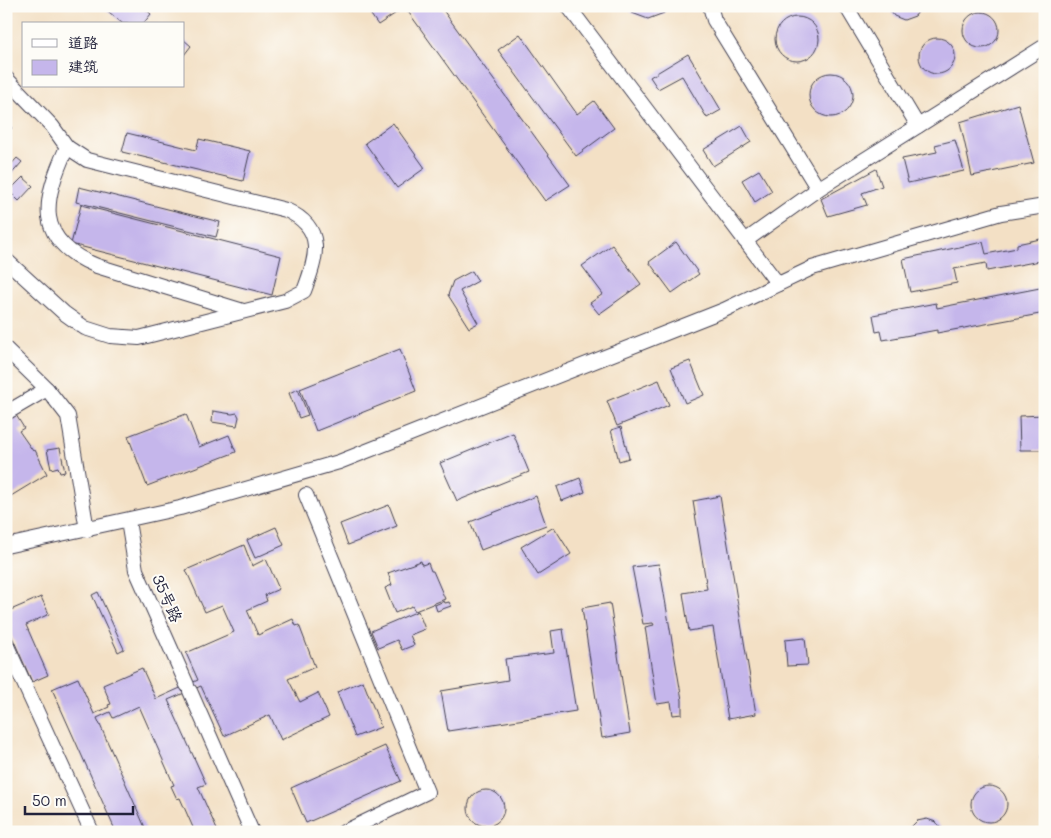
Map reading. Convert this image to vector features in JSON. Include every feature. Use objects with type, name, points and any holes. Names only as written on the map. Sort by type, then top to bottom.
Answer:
[{"type":"street","points":[[568,6],[778,284]]},
{"type":"street","points":[[710,6],[714,20],[818,189]]},
{"type":"street","points":[[846,6],[918,126]]},
{"type":"street","points":[[746,241],[818,189],[1045,46]]},
{"type":"street","points":[[6,78],[52,126],[67,147],[87,160],[286,210],[300,216],[309,225],[315,237],[314,259],[304,291],[285,302],[140,338],[110,336],[85,328],[64,313],[6,260]]},
{"type":"street","points":[[67,147],[56,172],[48,203],[50,226],[60,243],[76,258],[244,312]]},
{"type":"street","points":[[6,546],[128,521],[339,462],[724,310],[812,268],[1001,213],[1045,206]]},
{"type":"street","points":[[6,349],[46,389],[68,416],[87,530]]},
{"type":"street","points":[[6,413],[46,389]]},
{"type":"street","points":[[306,494],[427,792],[344,832]]},
{"type":"street","name":"35号路","points":[[128,521],[136,570],[252,832]]},
{"type":"street","points":[[6,644],[92,832]]},
{"type":"building","points":[[102,6],[142,6],[151,14],[145,22],[121,22]]},
{"type":"building","points":[[365,6],[395,6],[399,11],[378,25]]},
{"type":"building","points":[[404,6],[440,6],[570,185],[545,201]]},
{"type":"building","points":[[626,6],[670,6],[664,13],[648,19],[632,13]]},
{"type":"building","points":[[887,6],[922,6],[915,16],[904,20],[894,16]]},
{"type":"building","points":[[981,12],[993,18],[999,30],[993,42],[981,48],[969,42],[963,30],[969,18]]},
{"type":"building","points":[[801,17],[813,23],[818,30],[818,48],[813,55],[806,60],[793,61],[785,58],[778,51],[775,35],[778,27],[785,20]]},
{"type":"building","points":[[520,34],[577,114],[594,101],[614,128],[576,156],[498,50]]},
{"type":"building","points":[[937,38],[949,44],[955,56],[949,68],[937,74],[925,68],[919,56],[925,44]]},
{"type":"building","points":[[185,41],[191,46],[185,54]]},
{"type":"building","points":[[688,54],[721,110],[707,118],[682,76],[658,89],[650,77]]},
{"type":"building","points":[[835,73],[847,79],[852,86],[852,104],[847,111],[840,116],[827,117],[819,114],[812,107],[809,91],[812,83],[819,76]]},
{"type":"building","points":[[1018,104],[1034,163],[972,176],[960,122]]},
{"type":"building","points":[[6,123],[12,128],[6,134]]},
{"type":"building","points":[[393,123],[425,168],[397,188],[365,143]]},
{"type":"building","points":[[742,126],[751,142],[713,166],[703,150]]},
{"type":"building","points":[[127,133],[196,150],[199,139],[250,151],[243,181],[122,152]]},
{"type":"building","points":[[955,140],[964,171],[908,183],[902,159],[937,152],[935,145]]},
{"type":"building","points":[[17,158],[22,162],[8,178],[6,170]]},
{"type":"building","points":[[876,169],[882,186],[862,193],[867,205],[828,216],[821,199]]},
{"type":"building","points":[[759,170],[772,191],[755,202],[742,180]]},
{"type":"building","points":[[23,177],[33,186],[19,201],[9,191]]},
{"type":"building","points":[[79,187],[220,222],[216,237],[76,202]]},
{"type":"building","points":[[81,205],[281,256],[272,295],[71,244]]},
{"type":"building","points":[[1045,238],[1045,260],[987,271],[986,263],[954,269],[957,283],[910,292],[903,259],[983,242],[986,254],[1017,248],[1017,244]]},
{"type":"building","points":[[676,242],[699,274],[672,293],[649,262]]},
{"type":"building","points":[[612,245],[641,284],[599,314],[590,303],[603,294],[582,266]]},
{"type":"building","points":[[472,271],[478,281],[460,291],[478,323],[469,328],[448,295],[453,281]]},
{"type":"building","points":[[1045,287],[1045,313],[937,333],[937,330],[883,340],[881,331],[876,332],[873,315],[936,303],[937,308]]},
{"type":"building","points":[[400,349],[416,391],[316,431],[300,389]]},
{"type":"building","points":[[690,361],[704,395],[685,403],[671,368]]},
{"type":"building","points":[[659,380],[669,405],[617,426],[607,401]]},
{"type":"building","points":[[298,389],[308,415],[299,418],[289,393]]},
{"type":"building","points":[[213,411],[237,413],[239,417],[237,426],[212,422]]},
{"type":"building","points":[[186,414],[199,447],[229,435],[236,452],[147,486],[128,436]]},
{"type":"building","points":[[16,415],[24,428],[19,431],[33,451],[35,450],[47,474],[6,499],[6,421]]},
{"type":"building","points":[[1045,415],[1045,450],[1020,450],[1019,416]]},
{"type":"building","points":[[621,427],[629,458],[619,461],[611,430]]},
{"type":"building","points":[[513,433],[529,472],[457,501],[440,463]]},
{"type":"building","points":[[60,448],[65,472],[60,473],[58,467],[51,469],[47,450]]},
{"type":"building","points":[[580,478],[585,492],[562,501],[557,487]]},
{"type":"building","points":[[536,496],[546,525],[481,550],[470,522]]},
{"type":"building","points":[[720,496],[756,714],[728,719],[713,627],[689,631],[683,593],[707,589],[693,501]]},
{"type":"building","points":[[389,505],[397,526],[348,545],[340,524]]},
{"type":"building","points":[[276,527],[284,545],[255,558],[247,540]]},
{"type":"building","points":[[554,527],[571,554],[538,575],[521,547]]},
{"type":"building","points":[[244,545],[252,566],[266,559],[279,589],[265,595],[267,601],[247,610],[258,635],[293,619],[296,626],[299,625],[315,667],[288,679],[300,702],[318,693],[329,717],[281,740],[270,715],[224,736],[201,686],[168,700],[206,784],[198,787],[218,832],[195,832],[180,798],[177,799],[171,786],[174,785],[139,706],[113,718],[110,712],[97,718],[147,832],[116,832],[52,689],[78,678],[94,714],[109,707],[108,705],[111,704],[103,685],[142,668],[156,699],[198,680],[186,653],[234,632],[222,605],[205,612],[186,570]]},
{"type":"building","points":[[421,561],[422,565],[428,563],[445,599],[415,611],[412,606],[395,613],[385,588],[392,585],[388,573]]},
{"type":"building","points":[[659,564],[682,700],[682,714],[673,715],[671,702],[657,704],[645,627],[654,625],[653,623],[643,624],[632,567]]},
{"type":"building","points":[[98,592],[124,649],[118,652],[92,595]]},
{"type":"building","points":[[41,597],[49,614],[26,625],[48,675],[32,682],[6,623],[6,612]]},
{"type":"building","points":[[444,601],[445,603],[449,602],[451,606],[437,611],[435,605]]},
{"type":"building","points":[[610,603],[630,733],[602,738],[582,608]]},
{"type":"building","points":[[418,611],[425,629],[410,635],[414,645],[402,650],[397,640],[378,648],[371,631]]},
{"type":"building","points":[[563,629],[576,711],[448,731],[441,691],[508,680],[505,659],[554,653],[551,631]]},
{"type":"building","points":[[805,638],[808,665],[787,666],[785,640]]},
{"type":"building","points":[[363,681],[381,727],[355,737],[337,692]]},
{"type":"building","points":[[1045,741],[1045,769],[1044,769],[1041,757]]},
{"type":"building","points":[[385,746],[401,781],[306,823],[291,788]]},
{"type":"building","points":[[989,786],[996,787],[1002,791],[1006,797],[1006,811],[1002,817],[996,821],[989,822],[982,821],[976,817],[972,811],[971,804],[972,797],[976,791],[982,787]]},
{"type":"building","points":[[486,790],[493,791],[499,795],[503,801],[503,815],[499,821],[493,825],[486,826],[479,825],[473,821],[469,815],[468,808],[469,801],[473,795],[479,791]]},
{"type":"building","points":[[927,819],[936,822],[945,832],[906,832],[917,821]]}]
